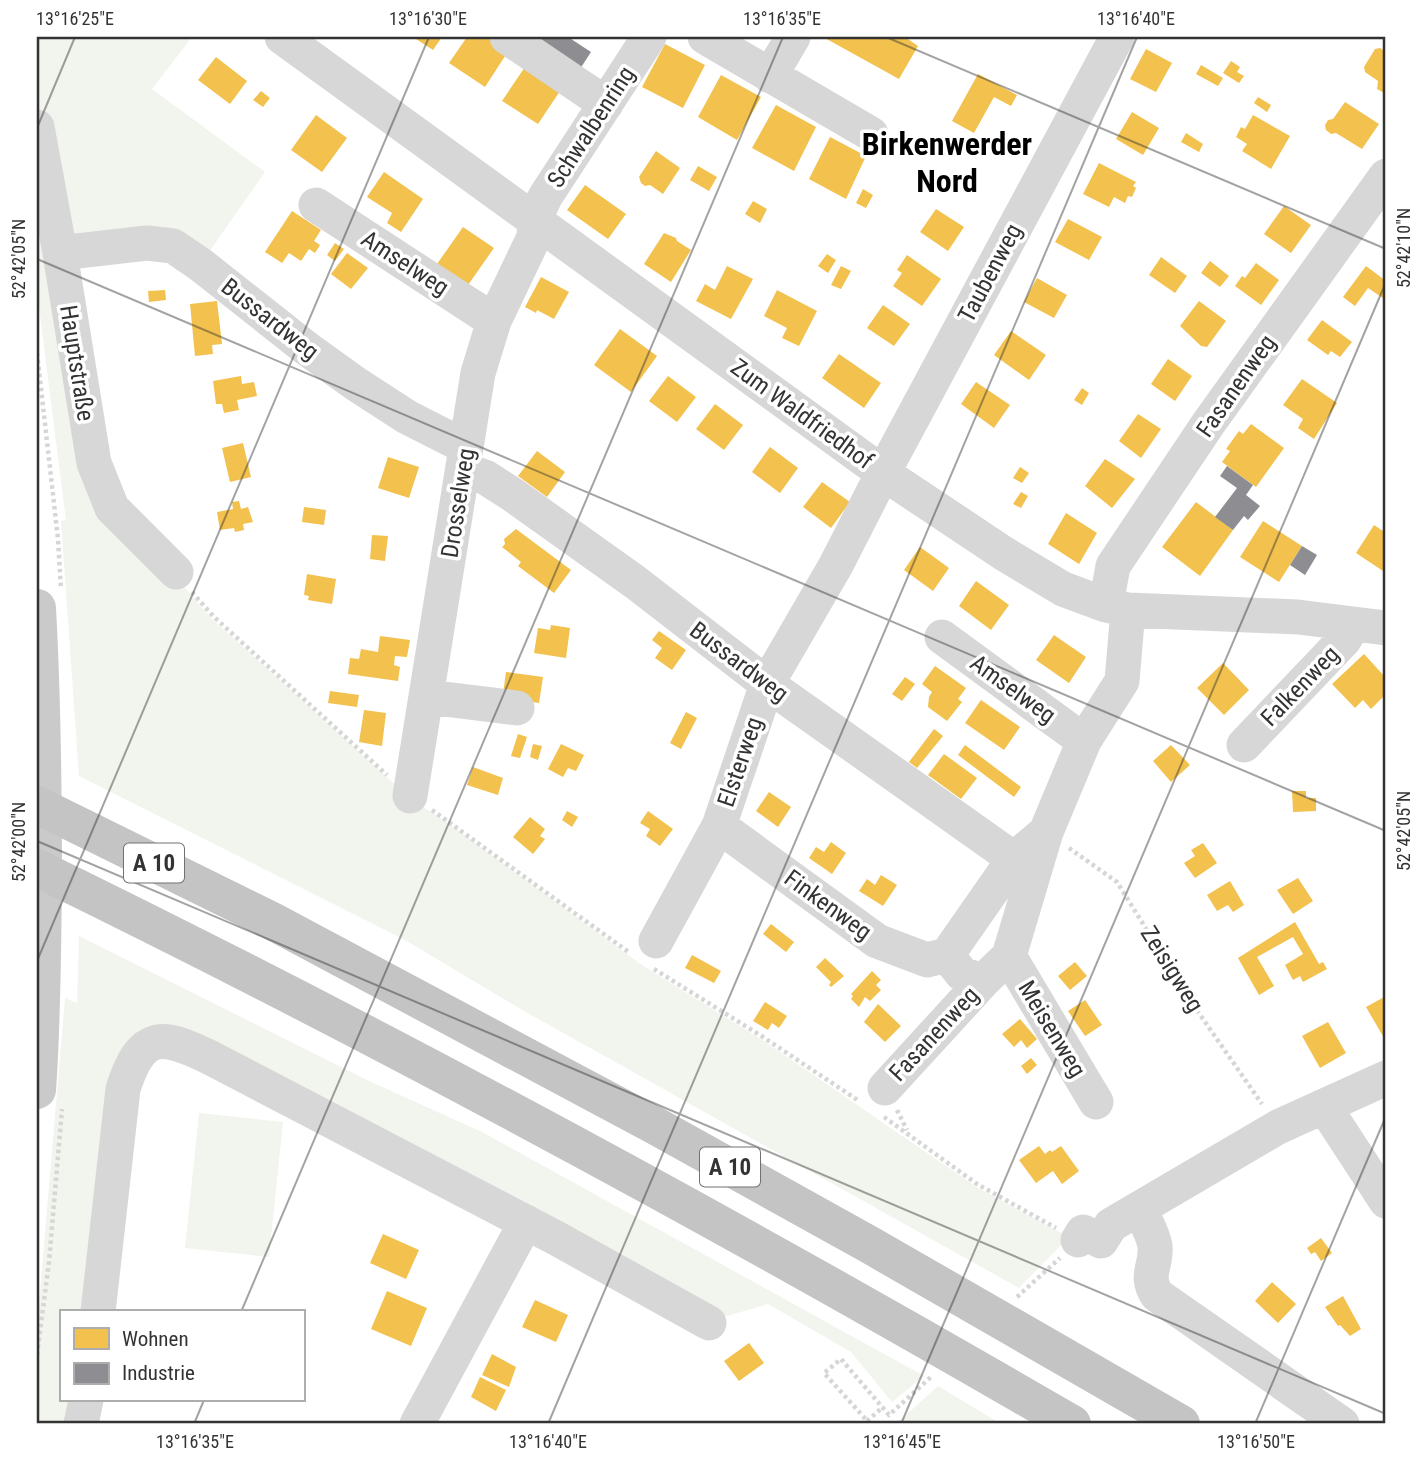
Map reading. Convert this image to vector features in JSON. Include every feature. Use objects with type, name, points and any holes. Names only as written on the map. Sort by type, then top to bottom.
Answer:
[{"type":"highway","name":"A 10","points":[[37,805],[272,921],[654,1125],[882,1251],[1181,1424]]},
{"type":"highway","name":"A 10","points":[[37,868],[471,1090],[697,1211],[1072,1424]]},
{"type":"main road","points":[[49,600],[41,685],[42,987],[49,1097]]},
{"type":"street","name":"Zum Waldfriedhof","points":[[282,37],[883,473],[1003,553],[1063,589],[1117,608],[1298,617],[1386,628]]},
{"type":"street","points":[[507,37],[606,104]]},
{"type":"street","name":"Schwalbenring","points":[[535,219],[545,197],[649,37]]},
{"type":"street","points":[[705,37],[871,134]]},
{"type":"street","points":[[770,76],[793,37]]},
{"type":"street","name":"Taubenweg","points":[[883,473],[1117,37]]},
{"type":"street","name":"Hauptstraße","points":[[37,127],[60,253],[89,442],[100,481],[112,508],[176,572]]},
{"type":"street","name":"Fasanenweg","points":[[876,1102],[1009,956],[1046,832],[1084,741],[1122,681],[1113,566],[1208,424],[1386,176]]},
{"type":"street","name":"Amselweg","points":[[316,205],[495,321]]},
{"type":"street","name":"Drosselweg","points":[[410,796],[478,373],[495,321],[534,237],[535,219]]},
{"type":"street","name":"Bussardweg","points":[[60,253],[147,243],[166,244],[179,249],[306,348],[465,458],[485,477],[635,582],[767,684],[1014,859]]},
{"type":"street","name":"Elsterweg","points":[[644,953],[719,826],[767,684],[836,565],[883,473]]},
{"type":"street","name":"Falkenweg","points":[[1244,745],[1344,640],[1350,624]]},
{"type":"street","name":"Amselweg","points":[[942,637],[1084,741]]},
{"type":"street","points":[[428,697],[517,708]]},
{"type":"street","name":"Finkenweg","points":[[719,826],[877,941],[927,960],[947,955]]},
{"type":"street","name":"Fasanenweg","points":[[984,981],[961,974],[947,955],[1014,859],[1046,832]]},
{"type":"street","name":"Meisenweg","points":[[1009,956],[1096,1102]]},
{"type":"street","points":[[98,1310],[123,1088],[129,1069],[140,1052],[163,1040],[185,1045],[211,1058],[526,1222],[709,1323]]},
{"type":"street","points":[[1078,1240],[1083,1232],[1101,1241],[1111,1225],[1278,1127],[1386,1078]]},
{"type":"street","points":[[1324,1106],[1386,1201]]},
{"type":"street","points":[[1140,1209],[1155,1245],[1155,1258],[1150,1274],[1157,1295],[1342,1424]]},
{"type":"street","points":[[417,1424],[526,1222]]},
{"type":"street","points":[[81,1424],[86,1402]]},
{"type":"path","points":[[37,353],[58,539],[49,600]]},
{"type":"path","points":[[176,572],[213,616],[329,725],[410,796],[764,1037],[876,1102],[977,1184],[1078,1240]]},
{"type":"path","name":"Zeisigweg","points":[[1046,832],[1117,882],[1196,1009],[1278,1127]]},
{"type":"path","points":[[37,1355],[49,1262],[49,1097]]},
{"type":"path","points":[[883,1407],[869,1423],[824,1373],[841,1359],[883,1407],[889,1415],[909,1397]]},
{"type":"shaded area","points":[[37,37],[192,37],[152,89],[265,172],[202,262],[62,250],[37,111]]},
{"type":"shaded area","points":[[37,145],[86,443],[174,575],[211,618],[409,797],[642,965],[764,1041],[978,1188],[1069,1237],[1019,1288],[524,1011],[405,940],[79,776],[61,521],[66,520],[37,291]]},
{"type":"shaded area","points":[[79,936],[369,1081],[482,1132],[924,1376],[892,1402],[851,1352],[768,1304],[723,1317],[209,1061],[144,1056],[102,1310],[60,1310],[60,1402],[90,1402],[86,1424],[37,1424],[37,1328],[65,998],[77,1003]]},
{"type":"shaded area","points":[[199,1113],[283,1122],[269,1257],[185,1248]]},
{"type":"shaded area","points":[[938,1386],[1001,1424],[896,1424]]},
{"type":"building: Wohnen","points":[[413,37],[442,37],[433,50]]},
{"type":"building: Wohnen","points":[[467,37],[489,37],[509,50],[485,87],[449,63]]},
{"type":"building: Wohnen","points":[[823,37],[905,37],[918,46],[899,79]]},
{"type":"building: Wohnen","points":[[665,44],[705,65],[683,108],[642,87]]},
{"type":"building: Wohnen","points":[[1380,48],[1386,52],[1386,94],[1377,89],[1378,81],[1365,72],[1364,67],[1375,49]]},
{"type":"building: Wohnen","points":[[1146,49],[1172,63],[1156,92],[1130,79]]},
{"type":"building: Wohnen","points":[[216,57],[247,81],[230,104],[198,80]]},
{"type":"building: Wohnen","points":[[1231,61],[1240,67],[1237,72],[1244,76],[1239,83],[1223,73]]},
{"type":"building: Wohnen","points":[[527,64],[562,88],[538,124],[502,101]]},
{"type":"building: Wohnen","points":[[1201,65],[1223,78],[1218,86],[1196,74]]},
{"type":"building: Wohnen","points":[[978,74],[1017,95],[1011,106],[994,97],[974,133],[952,121]]},
{"type":"building: Wohnen","points":[[721,75],[761,97],[737,140],[698,117]]},
{"type":"building: Wohnen","points":[[261,91],[270,98],[263,107],[253,100]]},
{"type":"building: Wohnen","points":[[1258,97],[1271,105],[1267,112],[1254,103]]},
{"type":"building: Wohnen","points":[[1345,102],[1379,124],[1362,149],[1326,130],[1328,120],[1333,119]]},
{"type":"building: Wohnen","points":[[776,105],[816,127],[794,171],[752,148]]},
{"type":"building: Wohnen","points":[[1132,112],[1159,128],[1143,155],[1116,139]]},
{"type":"building: Wohnen","points":[[316,115],[347,138],[322,172],[291,150]]},
{"type":"building: Wohnen","points":[[1253,115],[1290,136],[1271,169],[1242,151],[1247,144],[1236,137],[1241,127],[1245,129]]},
{"type":"building: Wohnen","points":[[1186,133],[1203,144],[1199,152],[1181,142]]},
{"type":"building: Wohnen","points":[[830,137],[866,156],[846,199],[809,179]]},
{"type":"building: Wohnen","points":[[656,151],[680,168],[663,194],[650,185],[645,186],[639,177]]},
{"type":"building: Wohnen","points":[[1099,163],[1136,182],[1132,197],[1128,196],[1125,203],[1114,197],[1109,207],[1083,194]]},
{"type":"building: Wohnen","points":[[698,166],[717,177],[709,191],[690,180]]},
{"type":"building: Wohnen","points":[[384,172],[423,199],[401,232],[387,223],[392,213],[367,197]]},
{"type":"building: Wohnen","points":[[585,185],[626,214],[608,239],[567,210]]},
{"type":"building: Wohnen","points":[[863,189],[873,195],[866,208],[856,203]]},
{"type":"building: Wohnen","points":[[753,201],[767,209],[760,223],[745,214]]},
{"type":"building: Wohnen","points":[[1284,206],[1311,225],[1291,253],[1264,234]]},
{"type":"building: Wohnen","points":[[936,209],[964,227],[948,251],[920,232]]},
{"type":"building: Wohnen","points":[[292,211],[321,230],[314,241],[320,245],[315,253],[309,249],[301,261],[289,253],[282,263],[265,252]]},
{"type":"building: Wohnen","points":[[1068,219],[1102,237],[1089,260],[1055,242]]},
{"type":"building: Wohnen","points":[[463,227],[494,248],[468,285],[437,264]]},
{"type":"building: Wohnen","points":[[664,233],[676,238],[691,250],[671,282],[644,264]]},
{"type":"building: Wohnen","points":[[335,243],[344,249],[335,261],[327,255]]},
{"type":"building: Wohnen","points":[[347,253],[368,268],[351,289],[331,274]]},
{"type":"building: Wohnen","points":[[827,254],[836,260],[828,273],[818,266]]},
{"type":"building: Wohnen","points":[[907,255],[941,279],[922,306],[893,286],[902,273],[897,270]]},
{"type":"building: Wohnen","points":[[1161,257],[1187,276],[1175,293],[1149,275]]},
{"type":"building: Wohnen","points":[[1210,261],[1229,276],[1220,287],[1201,273]]},
{"type":"building: Wohnen","points":[[1256,263],[1279,280],[1261,305],[1235,286]]},
{"type":"building: Wohnen","points":[[727,266],[753,279],[731,319],[696,301],[705,284],[715,290]]},
{"type":"building: Wohnen","points":[[841,266],[851,271],[841,289],[831,285]]},
{"type":"building: Wohnen","points":[[1366,266],[1386,281],[1386,294],[1383,298],[1368,288],[1355,306],[1343,297]]},
{"type":"building: Wohnen","points":[[541,277],[569,292],[554,319],[525,307]]},
{"type":"building: Wohnen","points":[[1037,278],[1067,295],[1054,318],[1024,302]]},
{"type":"building: Wohnen","points":[[165,290],[166,300],[149,302],[148,291]]},
{"type":"building: Wohnen","points":[[777,290],[817,311],[799,346],[782,338],[787,328],[764,316]]},
{"type":"building: Wohnen","points":[[217,301],[222,344],[212,345],[213,354],[195,356],[190,304]]},
{"type":"building: Wohnen","points":[[1199,301],[1226,321],[1207,347],[1201,346],[1180,326]]},
{"type":"building: Wohnen","points":[[883,305],[910,324],[894,346],[867,328]]},
{"type":"building: Wohnen","points":[[1322,320],[1352,342],[1340,357],[1331,351],[1328,355],[1307,340]]},
{"type":"building: Wohnen","points":[[620,329],[657,356],[631,392],[594,365]]},
{"type":"building: Wohnen","points":[[1011,331],[1046,355],[1029,380],[994,355]]},
{"type":"building: Wohnen","points":[[839,354],[881,383],[864,408],[822,378]]},
{"type":"building: Wohnen","points":[[1168,359],[1192,376],[1175,401],[1151,384]]},
{"type":"building: Wohnen","points":[[241,376],[242,384],[254,382],[257,396],[237,400],[239,410],[224,413],[222,404],[216,404],[213,381]]},
{"type":"building: Wohnen","points":[[668,376],[696,397],[677,422],[649,401]]},
{"type":"building: Wohnen","points":[[1302,379],[1337,403],[1314,439],[1298,428],[1303,419],[1283,405]]},
{"type":"building: Wohnen","points":[[976,382],[1010,405],[994,428],[961,404]]},
{"type":"building: Wohnen","points":[[1082,388],[1089,393],[1082,405],[1074,400]]},
{"type":"building: Wohnen","points":[[715,404],[743,425],[724,450],[696,429]]},
{"type":"building: Wohnen","points":[[1138,414],[1161,429],[1141,458],[1119,441]]},
{"type":"building: Wohnen","points":[[1251,424],[1284,448],[1256,487],[1222,462],[1230,451],[1226,449],[1239,431],[1243,434]]},
{"type":"building: Wohnen","points":[[243,443],[251,477],[230,482],[222,448]]},
{"type":"building: Wohnen","points":[[770,447],[798,468],[780,493],[752,472]]},
{"type":"building: Wohnen","points":[[537,451],[565,472],[547,497],[518,476]]},
{"type":"building: Wohnen","points":[[388,457],[419,467],[409,498],[378,488]]},
{"type":"building: Wohnen","points":[[1105,459],[1135,479],[1112,508],[1085,486]]},
{"type":"building: Wohnen","points":[[1020,467],[1029,473],[1022,483],[1013,478]]},
{"type":"building: Wohnen","points":[[822,482],[850,502],[831,528],[803,507]]},
{"type":"building: Wohnen","points":[[1021,492],[1028,496],[1021,508],[1013,504]]},
{"type":"building: Wohnen","points":[[239,501],[241,509],[248,507],[253,522],[243,524],[244,530],[220,530],[217,512],[233,509],[232,502]]},
{"type":"building: Wohnen","points":[[1196,502],[1233,530],[1200,576],[1162,547]]},
{"type":"building: Wohnen","points":[[304,507],[326,510],[324,525],[302,522]]},
{"type":"building: Wohnen","points":[[1066,513],[1097,533],[1079,564],[1048,544]]},
{"type":"building: Wohnen","points":[[1263,521],[1302,546],[1279,582],[1240,557]]},
{"type":"building: Wohnen","points":[[1374,525],[1386,533],[1386,573],[1356,553]]},
{"type":"building: Wohnen","points":[[516,529],[571,570],[554,593],[518,566],[521,562],[502,547],[505,544],[504,539]]},
{"type":"building: Wohnen","points":[[372,535],[388,536],[385,561],[370,559]]},
{"type":"building: Wohnen","points":[[920,547],[949,568],[933,591],[904,570]]},
{"type":"building: Wohnen","points":[[307,574],[336,579],[332,604],[308,600],[309,596],[304,595]]},
{"type":"building: Wohnen","points":[[976,581],[1009,605],[991,630],[959,606]]},
{"type":"building: Wohnen","points":[[551,625],[570,628],[566,658],[534,653],[538,628],[550,630]]},
{"type":"building: Wohnen","points":[[659,631],[686,650],[672,670],[655,658],[662,648],[652,640]]},
{"type":"building: Wohnen","points":[[1054,635],[1086,657],[1069,683],[1036,660]]},
{"type":"building: Wohnen","points":[[380,636],[410,640],[407,657],[395,656],[394,665],[400,667],[398,681],[348,674],[350,658],[359,659],[361,649],[378,652]]},
{"type":"building: Wohnen","points":[[1364,654],[1386,678],[1386,694],[1371,709],[1363,700],[1355,708],[1332,684]]},
{"type":"building: Wohnen","points":[[1223,663],[1249,690],[1224,715],[1197,688]]},
{"type":"building: Wohnen","points":[[935,666],[966,688],[958,699],[962,702],[947,721],[928,707],[932,692],[922,684]]},
{"type":"building: Wohnen","points":[[506,672],[543,677],[539,703],[506,698],[503,694]]},
{"type":"building: Wohnen","points":[[905,677],[915,684],[902,701],[892,694]]},
{"type":"building: Wohnen","points":[[330,691],[359,695],[357,707],[328,703]]},
{"type":"building: Wohnen","points":[[981,700],[1020,727],[1004,750],[965,723]]},
{"type":"building: Wohnen","points":[[364,710],[386,713],[382,746],[359,742]]},
{"type":"building: Wohnen","points":[[686,712],[697,718],[681,749],[670,743]]},
{"type":"building: Wohnen","points":[[934,729],[943,736],[917,768],[909,762]]},
{"type":"building: Wohnen","points":[[518,734],[527,737],[520,758],[511,756]]},
{"type":"building: Wohnen","points":[[533,744],[542,746],[538,760],[530,757]]},
{"type":"building: Wohnen","points":[[561,744],[584,755],[576,771],[568,768],[563,777],[548,769]]},
{"type":"building: Wohnen","points":[[965,745],[1021,787],[1014,797],[958,755]]},
{"type":"building: Wohnen","points":[[1171,745],[1190,765],[1171,782],[1153,761]]},
{"type":"building: Wohnen","points":[[944,754],[977,778],[961,799],[928,775]]},
{"type":"building: Wohnen","points":[[473,767],[503,778],[498,795],[467,785]]},
{"type":"building: Wohnen","points":[[1292,791],[1306,791],[1306,798],[1316,798],[1316,811],[1293,812]]},
{"type":"building: Wohnen","points":[[769,792],[791,807],[778,827],[756,811]]},
{"type":"building: Wohnen","points":[[567,811],[578,817],[572,827],[562,820]]},
{"type":"building: Wohnen","points":[[648,811],[673,829],[660,846],[646,836],[650,829],[640,823]]},
{"type":"building: Wohnen","points":[[530,817],[545,829],[540,836],[545,839],[533,854],[513,837]]},
{"type":"building: Wohnen","points":[[831,842],[846,853],[832,874],[809,858],[816,847],[824,852]]},
{"type":"building: Wohnen","points":[[1203,843],[1217,863],[1195,878],[1184,863],[1195,856],[1191,850]]},
{"type":"building: Wohnen","points":[[881,875],[897,885],[883,906],[859,891],[867,879],[875,885]]},
{"type":"building: Wohnen","points":[[1298,878],[1313,901],[1293,914],[1277,890]]},
{"type":"building: Wohnen","points":[[1230,881],[1244,905],[1233,912],[1228,905],[1217,911],[1207,895]]},
{"type":"building: Wohnen","points":[[1295,922],[1319,964],[1323,962],[1327,969],[1303,982],[1300,976],[1293,980],[1285,965],[1303,954],[1293,937],[1257,957],[1274,986],[1259,995],[1238,958]]},
{"type":"building: Wohnen","points":[[771,924],[794,942],[786,952],[763,934]]},
{"type":"building: Wohnen","points":[[692,955],[721,971],[714,983],[685,968]]},
{"type":"building: Wohnen","points":[[825,958],[844,976],[831,987],[831,982],[816,967]]},
{"type":"building: Wohnen","points":[[1075,962],[1087,976],[1070,990],[1058,976]]},
{"type":"building: Wohnen","points":[[872,971],[881,980],[876,985],[881,990],[870,1001],[865,997],[859,1007],[851,999],[851,994]]},
{"type":"building: Wohnen","points":[[1386,996],[1386,1037],[1384,1038],[1366,1007]]},
{"type":"building: Wohnen","points":[[1085,1000],[1102,1025],[1085,1036],[1068,1011]]},
{"type":"building: Wohnen","points":[[765,1002],[787,1016],[779,1028],[772,1023],[768,1030],[753,1021]]},
{"type":"building: Wohnen","points":[[878,1004],[901,1026],[885,1042],[864,1022]]},
{"type":"building: Wohnen","points":[[1020,1019],[1037,1039],[1027,1048],[1021,1040],[1014,1047],[1002,1034]]},
{"type":"building: Wohnen","points":[[1328,1022],[1346,1053],[1320,1068],[1302,1036]]},
{"type":"building: Wohnen","points":[[1031,1058],[1037,1065],[1027,1074],[1021,1066]]},
{"type":"building: Wohnen","points":[[1039,1146],[1045,1154],[1061,1146],[1079,1171],[1062,1184],[1053,1171],[1036,1183],[1019,1160]]},
{"type":"building: Wohnen","points":[[383,1234],[419,1250],[406,1279],[370,1263]]},
{"type":"building: Wohnen","points":[[1321,1238],[1332,1253],[1321,1261],[1315,1252],[1311,1254],[1307,1248]]},
{"type":"building: Wohnen","points":[[1272,1282],[1296,1304],[1278,1323],[1255,1301]]},
{"type":"building: Wohnen","points":[[387,1291],[427,1308],[411,1346],[371,1329]]},
{"type":"building: Wohnen","points":[[1343,1296],[1361,1329],[1350,1336],[1338,1326],[1325,1307]]},
{"type":"building: Wohnen","points":[[535,1300],[568,1315],[556,1342],[522,1327]]},
{"type":"building: Wohnen","points":[[749,1343],[764,1363],[739,1381],[724,1361]]},
{"type":"building: Wohnen","points":[[492,1354],[516,1367],[509,1387],[482,1375]]},
{"type":"building: Wohnen","points":[[480,1377],[506,1390],[496,1411],[471,1397]]},
{"type":"building: Industrie","points":[[533,37],[568,37],[591,52],[580,69]]},
{"type":"building: Industrie","points":[[1227,466],[1253,485],[1246,495],[1260,506],[1248,520],[1244,516],[1233,530],[1215,517],[1237,488],[1220,476]]},
{"type":"building: Industrie","points":[[1302,546],[1317,555],[1305,575],[1290,565]]},
{"type":"district","name":"Birkenwerder Nord","points":[[947,162]]}]
